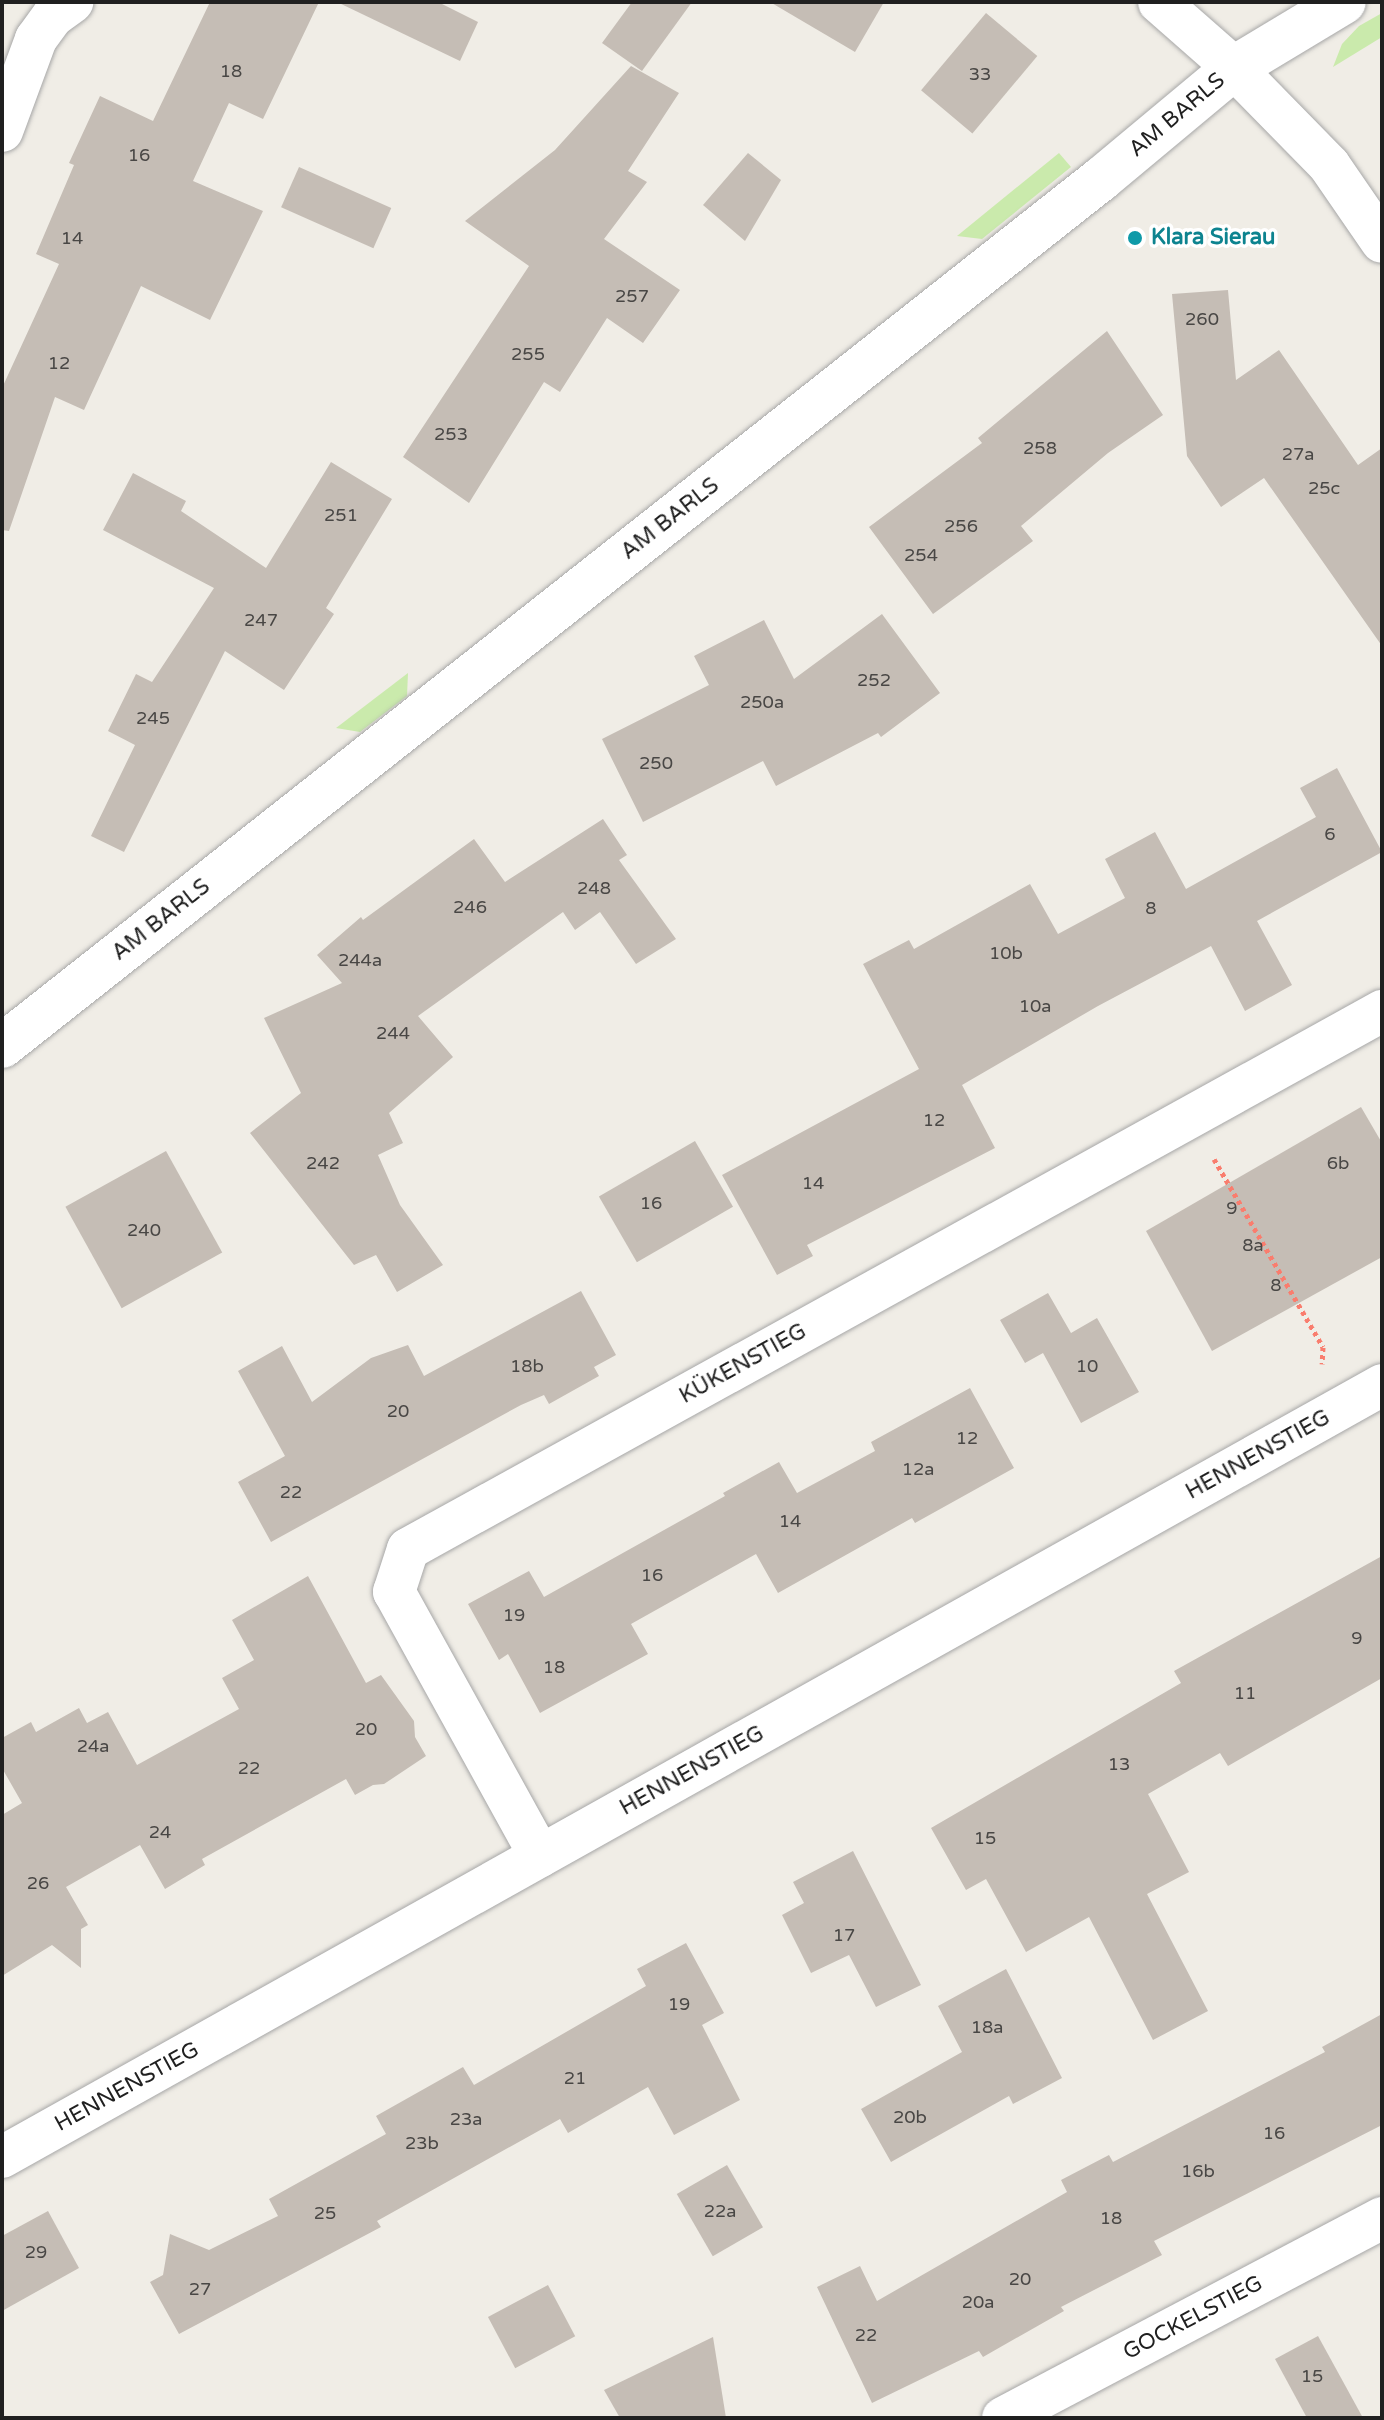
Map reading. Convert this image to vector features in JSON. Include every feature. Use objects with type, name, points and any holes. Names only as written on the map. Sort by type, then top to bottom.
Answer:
[{"type":"street","points":[[2,131],[36,39],[53,16],[72,2]]},
{"type":"street","points":[[1159,2],[1234,68],[1329,165],[1382,242]]},
{"type":"street","name":"AM BARLS","points":[[2,1046],[1101,179],[1234,68],[1344,2]]},
{"type":"street","name":"KÜKENSTIEG","points":[[540,1856],[394,1592],[408,1549],[1382,1011]]},
{"type":"street","name":"HENNENSTIEG","points":[[2,2157],[1382,1385]]},
{"type":"street","name":"GOCKELSTIEG","points":[[1003,2418],[1382,2218]]},
{"type":"path","points":[[1190,1117],[1323,1347],[1322,1366],[1327,1376]]},
{"type":"green space","points":[[1382,13],[1382,37],[1333,67],[1342,44],[1359,26]]},
{"type":"green space","points":[[1059,153],[1071,167],[982,239],[957,236]]},
{"type":"green space","points":[[408,673],[407,696],[360,732],[336,728]]},
{"type":"building","points":[[210,2],[319,2],[263,119],[229,103],[193,181],[263,211],[210,320],[141,286],[84,410],[55,397],[9,531],[2,530],[2,388],[59,264],[36,254],[74,165],[69,163],[100,96],[153,121]]},
{"type":"building","points":[[337,2],[438,2],[478,22],[460,61]]},
{"type":"building","points":[[632,2],[692,2],[642,71],[602,43]]},
{"type":"building","points":[[770,2],[884,2],[855,52]]},
{"type":"building","points":[[986,13],[1037,56],[972,133],[921,90]]},
{"type":"building","points":[[631,66],[679,93],[628,171],[647,182],[604,239],[680,290],[643,343],[607,318],[560,392],[544,382],[469,503],[403,457],[529,266],[465,221],[555,150]]},
{"type":"building","points":[[748,153],[781,180],[745,241],[703,205]]},
{"type":"building","points":[[299,167],[391,208],[373,248],[281,207]]},
{"type":"building","points":[[1228,290],[1236,380],[1279,350],[1358,465],[1382,448],[1382,646],[1264,478],[1221,507],[1187,456],[1172,294]]},
{"type":"building","points":[[1107,331],[1163,415],[1108,453],[1021,526],[1033,541],[933,614],[869,527],[982,443],[978,438]]},
{"type":"building","points":[[331,462],[392,499],[326,608],[334,614],[284,690],[225,651],[124,852],[91,836],[135,745],[108,731],[136,674],[152,682],[214,588],[103,530],[133,473],[186,501],[181,511],[266,568]]},
{"type":"building","points":[[882,614],[940,693],[881,737],[878,733],[776,786],[763,761],[643,822],[602,739],[709,685],[694,656],[764,620],[794,679]]},
{"type":"building","points":[[1337,768],[1382,852],[1257,921],[1292,985],[1245,1011],[1211,946],[1098,1006],[962,1085],[995,1148],[807,1245],[813,1256],[777,1275],[722,1175],[919,1069],[863,964],[909,940],[914,949],[1030,884],[1058,934],[1125,898],[1105,859],[1155,832],[1186,889],[1316,817],[1300,788]]},
{"type":"building","points":[[603,819],[627,855],[619,860],[676,939],[636,964],[600,912],[575,930],[563,912],[418,1016],[453,1057],[389,1113],[403,1143],[378,1155],[400,1205],[443,1265],[397,1292],[376,1255],[354,1265],[250,1133],[301,1093],[264,1018],[342,983],[317,955],[361,917],[363,920],[474,839],[505,882]]},
{"type":"building","points":[[1361,1107],[1382,1143],[1382,1257],[1212,1351],[1146,1231]]},
{"type":"building","points":[[695,1141],[733,1207],[637,1262],[599,1196]]},
{"type":"building","points":[[166,1151],[222,1252],[122,1308],[65,1207]]},
{"type":"building","points":[[581,1291],[616,1355],[594,1367],[599,1376],[549,1404],[544,1395],[521,1405],[271,1542],[238,1482],[285,1456],[238,1371],[282,1346],[312,1402],[371,1358],[408,1345],[424,1376]]},
{"type":"building","points":[[1048,1293],[1071,1333],[1097,1318],[1139,1392],[1081,1423],[1043,1353],[1025,1363],[1000,1320]]},
{"type":"building","points":[[970,1388],[1014,1468],[915,1523],[912,1518],[778,1593],[756,1554],[631,1624],[648,1654],[540,1713],[508,1654],[499,1660],[468,1604],[529,1571],[544,1597],[725,1496],[723,1493],[779,1462],[797,1493],[875,1451],[871,1442]]},
{"type":"building","points":[[1382,1556],[1382,1678],[1228,1766],[1220,1753],[1148,1794],[1189,1872],[1147,1894],[1208,2011],[1153,2040],[1089,1917],[1026,1952],[986,1879],[966,1890],[931,1828],[1181,1683],[1174,1671]]},
{"type":"building","points":[[308,1576],[366,1683],[381,1675],[414,1721],[415,1737],[426,1756],[384,1784],[373,1785],[355,1795],[346,1779],[202,1859],[205,1865],[165,1889],[140,1845],[66,1887],[88,1925],[81,1929],[81,1968],[52,1945],[2,1976],[2,1815],[22,1803],[2,1768],[2,1738],[31,1722],[36,1732],[79,1708],[87,1723],[108,1712],[137,1765],[239,1709],[222,1678],[254,1660],[232,1620]]},
{"type":"building","points":[[853,1851],[921,1985],[876,2007],[849,1955],[811,1973],[782,1915],[804,1903],[793,1882]]},
{"type":"building","points":[[686,1943],[724,2013],[702,2025],[740,2100],[674,2135],[648,2087],[568,2133],[560,2119],[377,2221],[381,2227],[179,2334],[150,2282],[163,2275],[170,2234],[209,2250],[278,2216],[269,2199],[386,2134],[376,2116],[463,2067],[474,2085],[646,1986],[637,1969]]},
{"type":"building","points":[[1006,1969],[1062,2078],[1013,2104],[1009,2096],[891,2162],[861,2109],[962,2052],[938,2006]]},
{"type":"building","points":[[1382,2014],[1382,2125],[1154,2241],[1162,2255],[1061,2307],[1064,2311],[983,2357],[979,2351],[872,2403],[817,2287],[860,2266],[877,2301],[1067,2192],[1061,2180],[1109,2155],[1113,2162],[1325,2052],[1322,2047]]},
{"type":"building","points":[[727,2165],[763,2227],[713,2256],[677,2194]]},
{"type":"building","points":[[48,2211],[79,2268],[2,2311],[2,2236]]},
{"type":"building","points":[[548,2285],[575,2336],[515,2368],[488,2317]]},
{"type":"building","points":[[1318,2336],[1363,2418],[1307,2418],[1275,2359]]},
{"type":"building","points":[[713,2337],[726,2418],[620,2418],[604,2390]]},
{"type":"place","name":"Klara Sierau","points":[[1135,238]]}]
